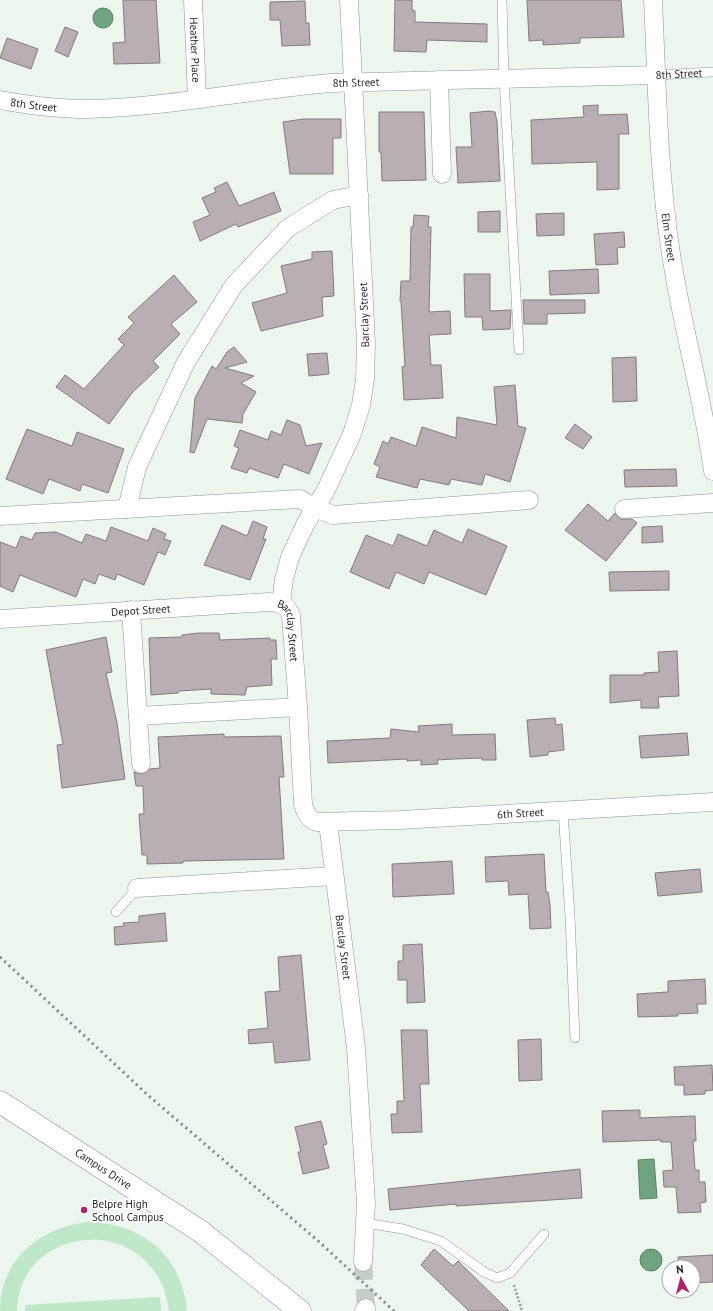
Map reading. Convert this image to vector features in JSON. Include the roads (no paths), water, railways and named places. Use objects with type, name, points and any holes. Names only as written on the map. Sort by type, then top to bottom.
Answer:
[{"type":"street","name":"Heather Place","points":[[193,0],[197,99]]},
{"type":"street","name":"Barclay Street","points":[[349,0],[366,344],[365,379],[361,405],[352,434],[326,490],[305,525],[290,557],[284,579],[281,603],[286,606],[291,616],[303,804],[305,812],[311,820],[328,823],[356,1048],[366,1203],[363,1262]]},
{"type":"street","name":"Elm Street","points":[[653,0],[662,176],[671,255],[696,371],[713,471]]},
{"type":"street","name":"8th Street","points":[[0,100],[42,107],[86,109],[120,108],[281,87],[353,82],[657,75]]},
{"type":"street","points":[[439,80],[442,174]]},
{"type":"street","points":[[127,509],[137,467],[186,362],[234,285],[288,228],[333,200],[359,195]]},
{"type":"street","points":[[0,516],[300,499],[333,516],[529,500]]},
{"type":"street","points":[[624,509],[713,502]]},
{"type":"street","name":"Depot Street","points":[[0,618],[269,602],[281,603]]},
{"type":"street","points":[[131,610],[140,764]]},
{"type":"street","points":[[138,716],[298,707]]},
{"type":"street","name":"6th Street","points":[[328,823],[713,802]]},
{"type":"street","points":[[137,888],[334,876]]},
{"type":"street","name":"Campus Drive","points":[[0,1102],[200,1231],[300,1311]]},
{"type":"lane","points":[[502,0],[504,79],[519,350]]},
{"type":"lane","name":"8th Street","points":[[657,75],[713,72]]},
{"type":"lane","points":[[563,810],[570,916],[575,1038]]},
{"type":"lane","points":[[116,912],[137,888]]},
{"type":"lane","points":[[365,1222],[403,1229],[441,1241],[484,1272],[497,1278],[510,1273],[544,1234]]},
{"type":"tunnel","points":[[363,1262],[366,1308]]},
{"type":"railway","points":[[0,957],[150,1097],[317,1240],[394,1311]]},
{"type":"place","name":"Belpre High School Campus","points":[[84,1210]]}]
